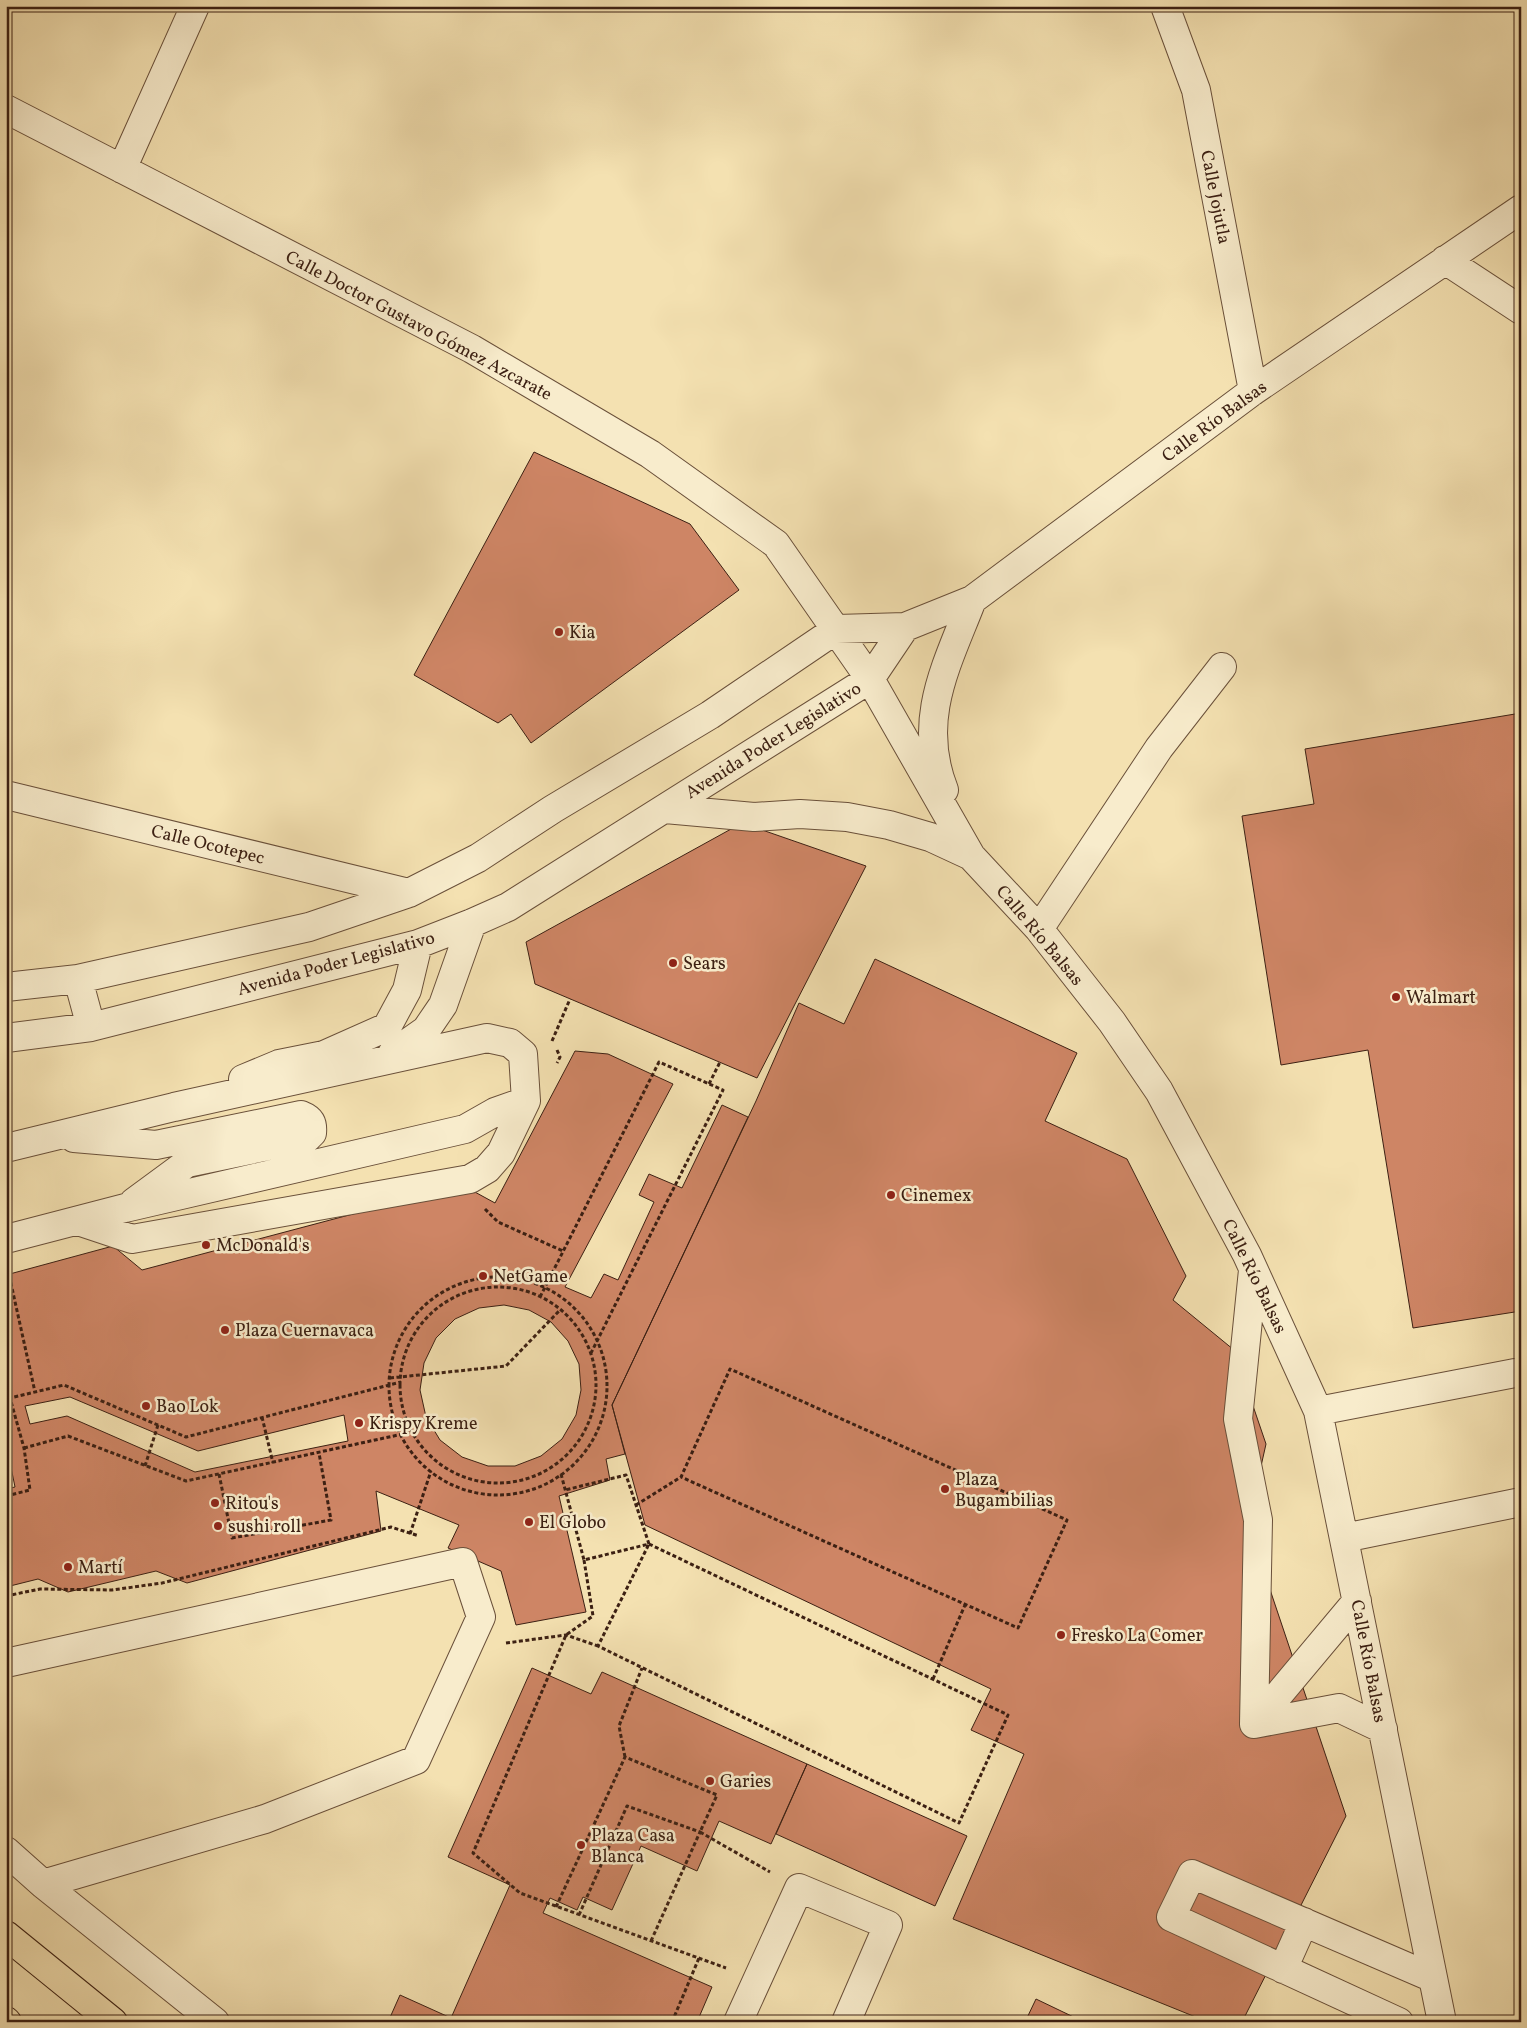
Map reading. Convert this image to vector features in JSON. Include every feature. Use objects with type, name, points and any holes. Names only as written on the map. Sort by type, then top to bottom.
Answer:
[{"type":"main road","points":[[6,1935],[113,2022]]},
{"type":"street","points":[[122,169],[195,6]]},
{"type":"street","name":"Calle Jojutla","points":[[1165,6],[1196,90],[1253,391]]},
{"type":"street","name":"Calle Doctor Gustavo Gómez Azcarate","points":[[6,109],[472,349],[650,454],[776,544],[837,630]]},
{"type":"street","name":"Calle Río Balsas","points":[[905,627],[972,600],[1253,391],[1521,209]]},
{"type":"street","points":[[1444,260],[1521,310]]},
{"type":"street","points":[[971,856],[938,774],[932,729],[942,680],[972,600]]},
{"type":"street","points":[[6,987],[78,979],[309,927],[409,894],[478,858],[553,809],[710,715],[837,630],[905,627]]},
{"type":"street","name":"Avenida Poder Legislativo","points":[[6,1038],[91,1027],[418,944],[508,907],[870,679],[905,627]]},
{"type":"street","name":"Calle Río Balsas","points":[[837,630],[870,679],[971,856],[1039,929],[1112,1022],[1159,1091],[1253,1268],[1318,1411],[1442,2022]]},
{"type":"street","points":[[1039,929],[1159,748],[1222,667]]},
{"type":"street","name":"Calle Ocotepec","points":[[6,796],[409,894]]},
{"type":"street","points":[[665,809],[754,817],[800,814],[847,817],[889,825],[930,837],[971,856]]},
{"type":"street","points":[[382,1061],[426,1030],[443,1005],[472,923]]},
{"type":"street","points":[[174,1107],[279,1064],[324,1056],[387,1027],[407,990],[418,944]]},
{"type":"street","points":[[78,979],[91,1027]]},
{"type":"street","points":[[6,1148],[174,1107],[488,1038],[510,1043],[523,1054],[526,1101],[501,1152],[487,1169],[470,1180],[132,1239],[78,1221]]},
{"type":"street","points":[[6,1239],[125,1208],[465,1129],[496,1112],[526,1101]]},
{"type":"street","points":[[49,1136],[156,1145],[301,1115],[308,1118],[313,1125],[312,1133],[307,1138],[187,1163],[125,1208]]},
{"type":"street","points":[[1253,1268],[1238,1419],[1258,1520],[1254,1724]]},
{"type":"street","points":[[1318,1411],[1515,1373]]},
{"type":"street","points":[[1344,1538],[1521,1502]]},
{"type":"street","points":[[6,1662],[463,1562],[482,1617],[416,1760],[265,1819],[43,1884]]},
{"type":"street","points":[[1254,1724],[1357,1601]]},
{"type":"street","points":[[1254,1724],[1338,1708],[1383,1729]]},
{"type":"street","points":[[6,1851],[43,1884],[215,2022]]},
{"type":"street","points":[[1399,2022],[1171,1917],[1192,1874],[1433,1978]]},
{"type":"street","points":[[738,2022],[799,1888],[888,1926],[846,2022]]},
{"type":"street","points":[[1283,1969],[1304,1922]]},
{"type":"path","points":[[540,1297],[658,1062],[723,1090],[591,1354]]},
{"type":"path","points":[[709,1084],[720,1062]]},
{"type":"path","points":[[482,1207],[498,1222],[563,1251]]},
{"type":"path","points":[[6,1264],[35,1392]]},
{"type":"path","points":[[492,1276],[527,1280],[560,1295],[586,1320],[602,1352],[608,1388],[600,1424],[582,1455],[555,1479],[522,1493],[486,1495],[452,1485],[431,1471],[422,1465],[401,1436],[390,1402],[391,1366],[403,1332],[426,1304],[456,1284],[492,1276]]},
{"type":"path","points":[[491,1287],[522,1290],[551,1302],[560,1310],[576,1324],[591,1354],[596,1386],[590,1419],[574,1447],[549,1469],[519,1482],[486,1483],[455,1474],[428,1455],[412,1432],[400,1396],[402,1364],[413,1335],[434,1311],[460,1295],[491,1287]]},
{"type":"path","points":[[390,1378],[506,1366],[560,1310]]},
{"type":"path","points":[[636,1505],[681,1477],[730,1369],[1067,1520],[1018,1628],[681,1477]]},
{"type":"path","points":[[6,1496],[30,1490],[24,1448],[10,1398],[64,1385],[186,1437],[401,1382]]},
{"type":"path","points":[[262,1417],[273,1463]]},
{"type":"path","points":[[145,1466],[158,1425]]},
{"type":"path","points":[[24,1448],[68,1436],[186,1481],[412,1432]]},
{"type":"path","points":[[219,1474],[232,1538],[331,1520],[319,1453]]},
{"type":"path","points":[[410,1534],[431,1471]]},
{"type":"path","points":[[561,1474],[584,1560],[593,1616],[566,1635],[473,1853],[520,1894],[757,1979]]},
{"type":"path","points":[[565,1490],[626,1475],[649,1544],[598,1646]]},
{"type":"path","points":[[468,1648],[566,1635],[598,1646],[959,1823],[1008,1714],[649,1544],[584,1560]]},
{"type":"path","points":[[933,1679],[965,1605]]},
{"type":"path","points":[[556,1907],[625,1758],[619,1726],[642,1668]]},
{"type":"path","points":[[625,1758],[717,1795],[651,1941]]},
{"type":"path","points":[[579,1915],[627,1806],[700,1832],[799,1888]]},
{"type":"path","points":[[672,2022],[699,1958]]},
{"type":"building","name":"Kia","points":[[534,452],[690,524],[739,590],[531,743],[511,714],[498,723],[414,675]]},
{"type":"building","name":"Walmart","points":[[1521,713],[1521,1311],[1413,1328],[1368,1050],[1281,1065],[1242,816],[1314,804],[1305,749]]},
{"type":"building","name":"Sears","points":[[742,823],[866,866],[757,1078],[535,984],[526,942]]},
{"type":"building","name":"Plaza Bugambilias","points":[[875,959],[1077,1053],[1045,1121],[1127,1159],[1186,1276],[1173,1300],[1234,1350],[1266,1444],[1248,1524],[1346,1816],[1242,2022],[1208,2022],[953,1919],[1024,1754],[971,1730],[991,1689],[645,1525],[612,1405],[756,1101],[799,1003],[844,1024]]},
{"type":"building","name":"Plaza Cuernavaca","points":[[575,1051],[608,1054],[673,1084],[565,1287],[591,1298],[604,1274],[618,1280],[654,1202],[639,1195],[649,1174],[682,1188],[722,1105],[748,1117],[612,1405],[625,1454],[606,1459],[610,1480],[559,1496],[586,1612],[516,1625],[501,1571],[448,1548],[459,1525],[376,1491],[381,1531],[187,1583],[156,1571],[68,1592],[38,1579],[6,1587],[6,1489],[15,1487],[6,1443],[6,1275],[113,1246],[142,1270],[462,1185],[495,1203]],"holes":[[[504,1305],[529,1310],[551,1322],[568,1341],[579,1364],[581,1390],[576,1415],[562,1439],[541,1456],[515,1466],[488,1466],[462,1457],[440,1440],[426,1417],[420,1390],[424,1363],[436,1338],[455,1319],[479,1308]],[[70,1397],[198,1451],[344,1415],[348,1441],[195,1472],[67,1416],[30,1424],[25,1406]]]},
{"type":"building","name":"Plaza Casa Blanca","points":[[532,1668],[591,1694],[602,1672],[807,1764],[771,1844],[719,1821],[697,1871],[641,1846],[612,1910],[583,1897],[577,1910],[550,1898],[543,1913],[712,1987],[697,2022],[388,2022],[400,1995],[451,2018],[510,1885],[448,1857]]},
{"type":"building","points":[[807,1764],[967,1836],[935,1906],[776,1834]]},
{"type":"building","points":[[1036,1999],[1084,2022],[1025,2022]]},
{"type":"place","name":"Kia","points":[[559,632]]},
{"type":"place","name":"Sears","points":[[673,963]]},
{"type":"place","name":"Walmart","points":[[1396,997]]},
{"type":"place","name":"Cinemex","points":[[891,1195]]},
{"type":"place","name":"McDonald's","points":[[206,1245]]},
{"type":"place","name":"NetGame","points":[[483,1276]]},
{"type":"place","name":"Plaza Cuernavaca","points":[[225,1330]]},
{"type":"place","name":"Bao Lok","points":[[146,1406]]},
{"type":"place","name":"Krispy Kreme","points":[[359,1423]]},
{"type":"place","name":"Plaza Bugambilias","points":[[945,1489]]},
{"type":"place","name":"Ritou's","points":[[215,1503]]},
{"type":"place","name":"El Globo","points":[[529,1522]]},
{"type":"place","name":"sushi roll","points":[[218,1526]]},
{"type":"place","name":"Martí","points":[[68,1567]]},
{"type":"place","name":"Fresko La Comer","points":[[1061,1635]]},
{"type":"place","name":"Garies","points":[[710,1781]]},
{"type":"place","name":"Plaza Casa Blanca","points":[[581,1845]]}]
